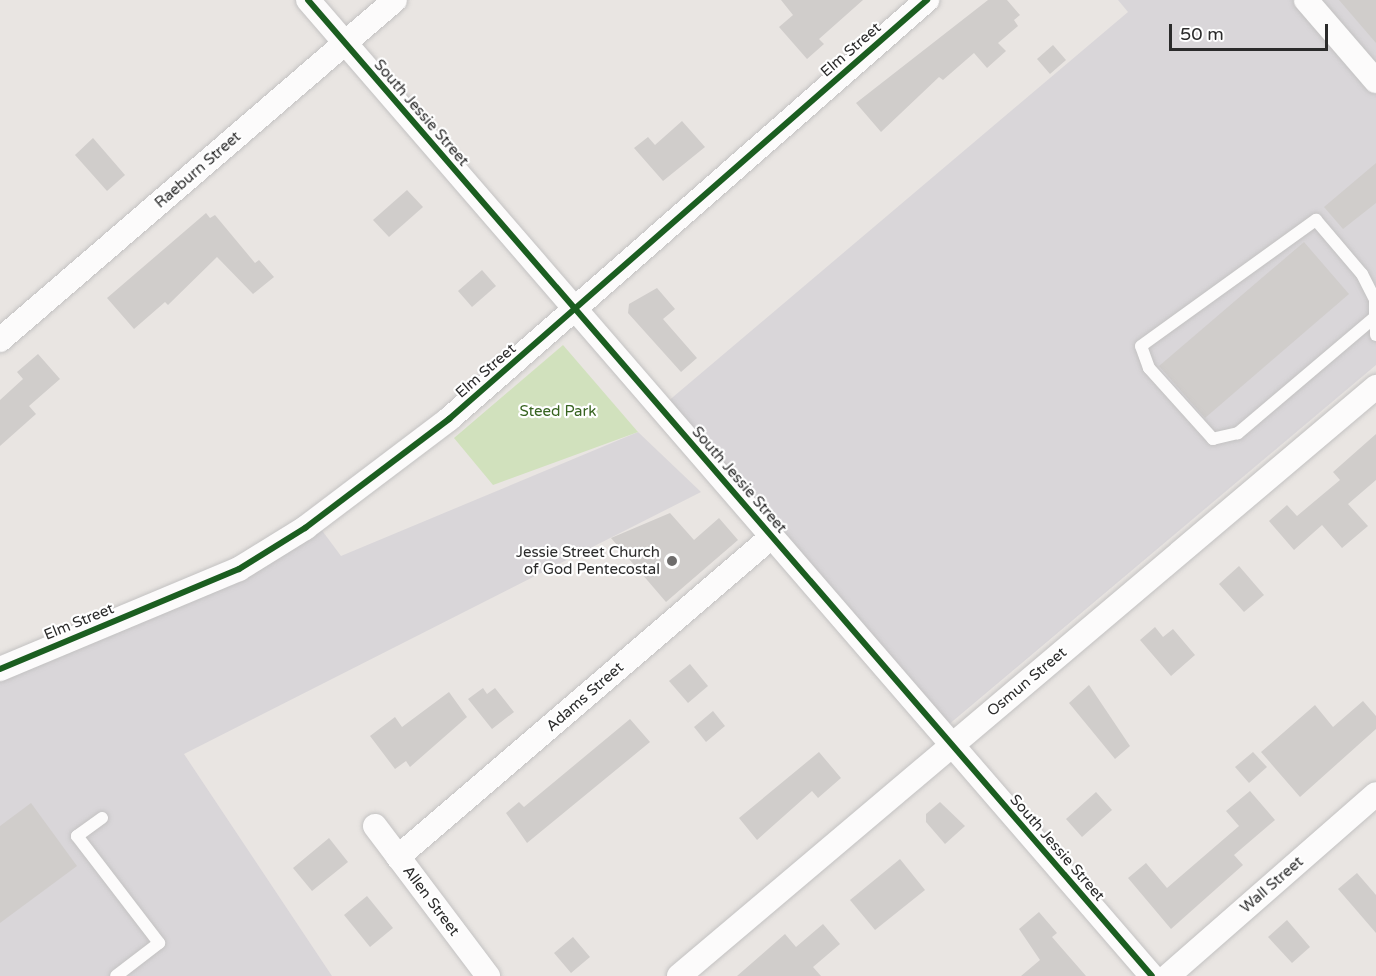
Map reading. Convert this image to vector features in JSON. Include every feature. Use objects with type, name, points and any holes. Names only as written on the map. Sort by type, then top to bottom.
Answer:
[{"type":"street","name":"South Jessie Street","points":[[308,0],[1152,976]]},
{"type":"street","name":"Raeburn Street","points":[[0,340],[395,0]]},
{"type":"street","name":"Elm Street","points":[[0,669],[262,556],[440,426],[927,0]]},
{"type":"street","points":[[1306,0],[1376,81]]},
{"type":"street","name":"Osmun Street","points":[[679,976],[1376,387]]},
{"type":"street","name":"Adams Street","points":[[398,857],[772,536]]},
{"type":"street","name":"Wall Street","points":[[1168,976],[1376,794]]},
{"type":"street","name":"Allen Street","points":[[375,826],[488,976]]},
{"type":"lane","points":[[1375,317],[1238,433],[1213,439],[1149,368],[1142,346],[1316,220],[1362,274],[1374,299],[1375,317],[1376,335]]},
{"type":"lane","points":[[102,818],[77,836],[159,943],[116,976]]},
{"type":"shaded area","points":[[1118,0],[1376,0],[1376,365],[941,731],[660,408],[1128,12]]},
{"type":"shaded area","points":[[638,432],[701,492],[184,754],[332,976],[0,976],[0,667],[232,570],[312,517],[341,556]]},
{"type":"green space","name":"Steed Park","points":[[563,345],[638,432],[493,485],[454,438]]},
{"type":"building","points":[[781,0],[863,0],[819,39],[824,44],[807,59],[779,27],[793,15]]},
{"type":"building","points":[[988,0],[1007,0],[1020,15],[1014,20],[1018,26],[998,43],[1006,51],[987,68],[974,53],[943,80],[939,77],[881,132],[856,103]]},
{"type":"building","points":[[1339,0],[1376,0],[1376,43]]},
{"type":"building","points":[[1053,45],[1066,60],[1050,74],[1037,59]]},
{"type":"building","points":[[682,121],[705,147],[663,181],[634,148],[648,137],[655,145]]},
{"type":"building","points":[[93,138],[125,175],[107,191],[75,155]]},
{"type":"building","points":[[1376,163],[1376,203],[1343,229],[1324,207]]},
{"type":"building","points":[[407,190],[423,207],[389,237],[373,220]]},
{"type":"building","points":[[206,213],[210,218],[215,215],[255,263],[259,260],[274,277],[253,294],[217,257],[168,305],[165,302],[134,329],[107,298]]},
{"type":"building","points":[[1304,242],[1349,294],[1205,418],[1159,366]]},
{"type":"building","points":[[482,270],[496,286],[472,307],[458,291]]},
{"type":"building","points":[[657,288],[675,309],[663,319],[697,358],[681,372],[628,313],[629,304]]},
{"type":"building","points":[[38,354],[60,379],[29,406],[36,414],[0,446],[0,400],[23,379],[17,372]]},
{"type":"building","points":[[1376,434],[1376,480],[1348,504],[1368,526],[1342,548],[1322,525],[1294,550],[1269,521],[1287,505],[1297,516],[1340,480],[1333,472]]},
{"type":"building","name":"Jessie Street Church of God Pentecostal","points":[[670,513],[694,540],[719,518],[738,540],[666,602],[611,538]]},
{"type":"building","points":[[1239,566],[1264,595],[1244,612],[1219,584]]},
{"type":"building","points":[[1155,627],[1163,637],[1173,629],[1195,655],[1171,676],[1140,640]]},
{"type":"building","points":[[690,664],[708,686],[688,703],[669,681]]},
{"type":"building","points":[[1089,685],[1130,746],[1115,759],[1069,703]]},
{"type":"building","points":[[483,688],[487,694],[495,688],[514,712],[492,729],[468,699]]},
{"type":"building","points":[[449,692],[467,717],[410,767],[406,761],[395,769],[370,736],[395,717],[402,727]]},
{"type":"building","points":[[1363,701],[1376,716],[1376,729],[1300,797],[1261,752],[1315,705],[1333,727]]},
{"type":"building","points":[[713,711],[725,726],[706,742],[694,727]]},
{"type":"building","points":[[630,719],[650,742],[527,843],[506,813],[519,802],[524,807]]},
{"type":"building","points":[[819,752],[841,778],[818,798],[812,791],[757,840],[739,818]]},
{"type":"building","points":[[1253,752],[1267,767],[1249,783],[1235,767]]},
{"type":"building","points":[[1250,791],[1275,820],[1234,855],[1243,865],[1171,929],[1128,878],[1146,863],[1167,888],[1239,826],[1226,811]]},
{"type":"building","points":[[1096,792],[1112,810],[1082,837],[1066,819]]},
{"type":"building","points":[[940,802],[965,826],[945,844],[926,822],[926,814]]},
{"type":"building","points":[[31,803],[77,866],[0,923],[0,826]]},
{"type":"building","points":[[329,838],[348,862],[312,891],[293,868]]},
{"type":"building","points":[[900,859],[925,890],[875,930],[850,900]]},
{"type":"building","points":[[1357,873],[1376,895],[1376,933],[1338,889]]},
{"type":"building","points":[[367,896],[393,928],[370,947],[344,915]]},
{"type":"building","points":[[1039,912],[1057,933],[1052,937],[1086,976],[1021,976],[1040,960],[1019,929]]},
{"type":"building","points":[[1287,920],[1310,947],[1292,963],[1268,937]]},
{"type":"building","points":[[823,924],[840,944],[813,967],[821,976],[737,976],[785,934],[796,947]]},
{"type":"building","points":[[573,937],[590,957],[571,973],[554,953]]},
{"type":"cycle path","points":[[308,0],[1152,976]]},
{"type":"cycle path","points":[[0,669],[239,569],[305,528],[449,419],[927,0]]},
{"type":"place","name":"Jessie Street Church of God Pentecostal","points":[[672,561]]}]
